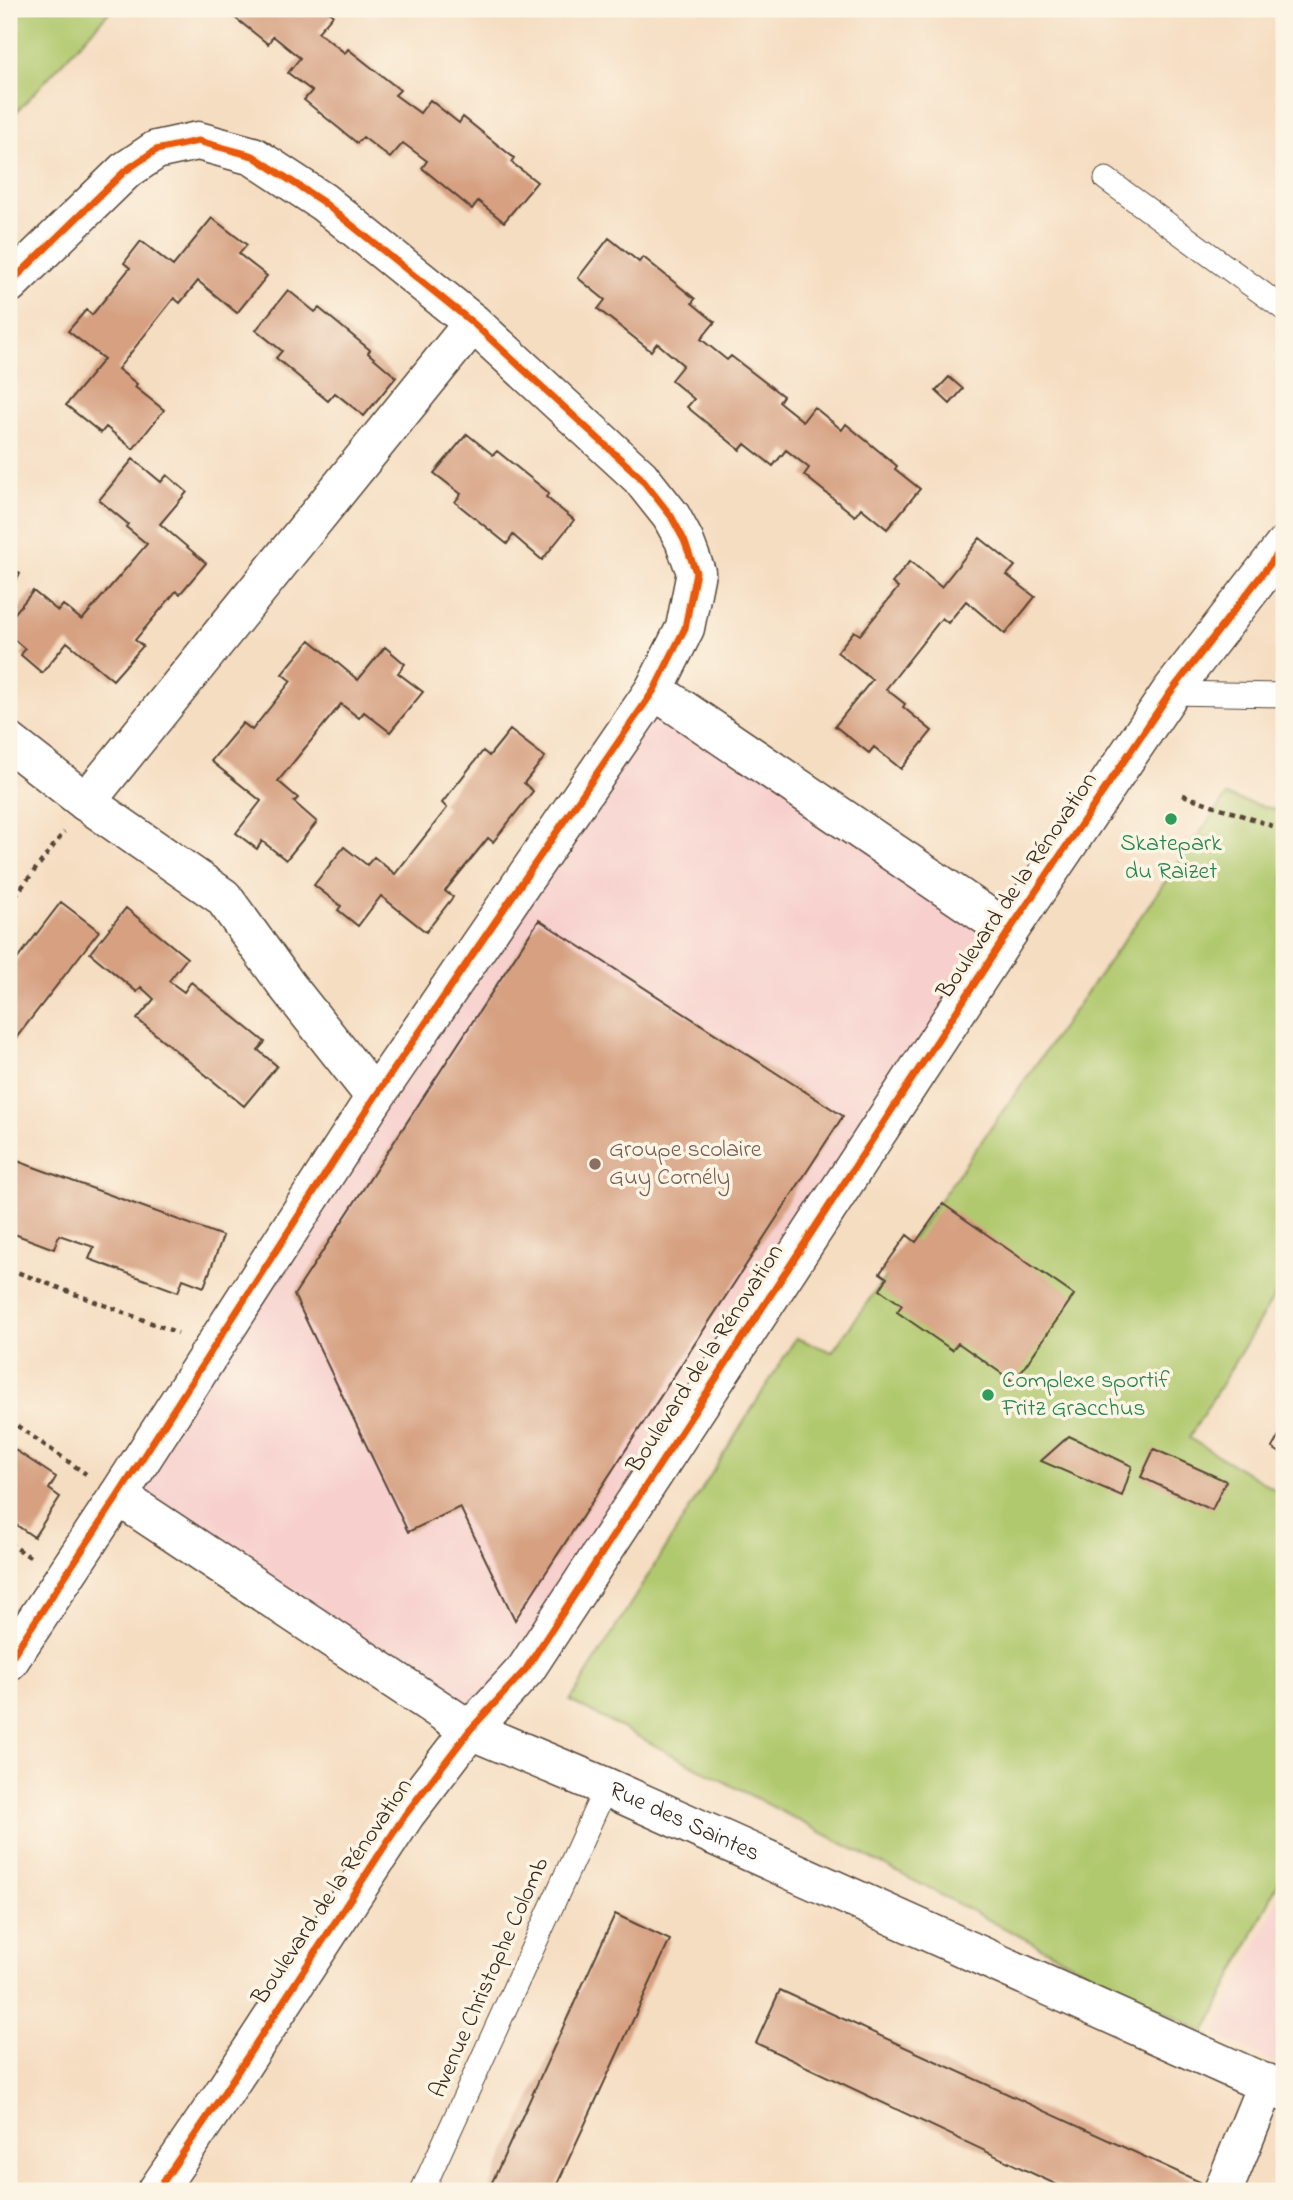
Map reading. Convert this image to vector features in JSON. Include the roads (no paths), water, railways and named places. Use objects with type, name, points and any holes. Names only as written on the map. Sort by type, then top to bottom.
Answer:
[{"type":"street","points":[[9,284],[125,171],[156,150],[198,141],[253,156],[323,202],[473,323],[640,477],[671,516],[684,540],[695,572],[685,628],[654,690],[375,1097],[9,1661]]},
{"type":"street","points":[[86,802],[473,323]]},
{"type":"street","name":"Boulevard de la Rénovation","points":[[157,2191],[405,1815],[470,1730],[526,1669],[1009,931],[1170,693],[1284,546]]},
{"type":"street","points":[[654,690],[1009,931]]},
{"type":"street","points":[[9,742],[86,802],[223,897],[288,987],[375,1097]]},
{"type":"street","name":"Rue des Saintes","points":[[118,1496],[470,1730],[606,1787],[1275,2087]]},
{"type":"street","points":[[1223,2191],[1275,2087]]},
{"type":"lane","points":[[1105,179],[1284,309]]},
{"type":"lane","points":[[1170,693],[1284,695]]},
{"type":"lane","name":"Avenue Christophe Colomb","points":[[422,2191],[606,1787]]},
{"type":"place","name":"Skatepark du Raizet","points":[[1171,819]]},
{"type":"place","name":"Groupe scolaire Guy Cornély","points":[[595,1164]]},
{"type":"place","name":"Complexe sportif Fritz Gracchus","points":[[988,1395]]}]
